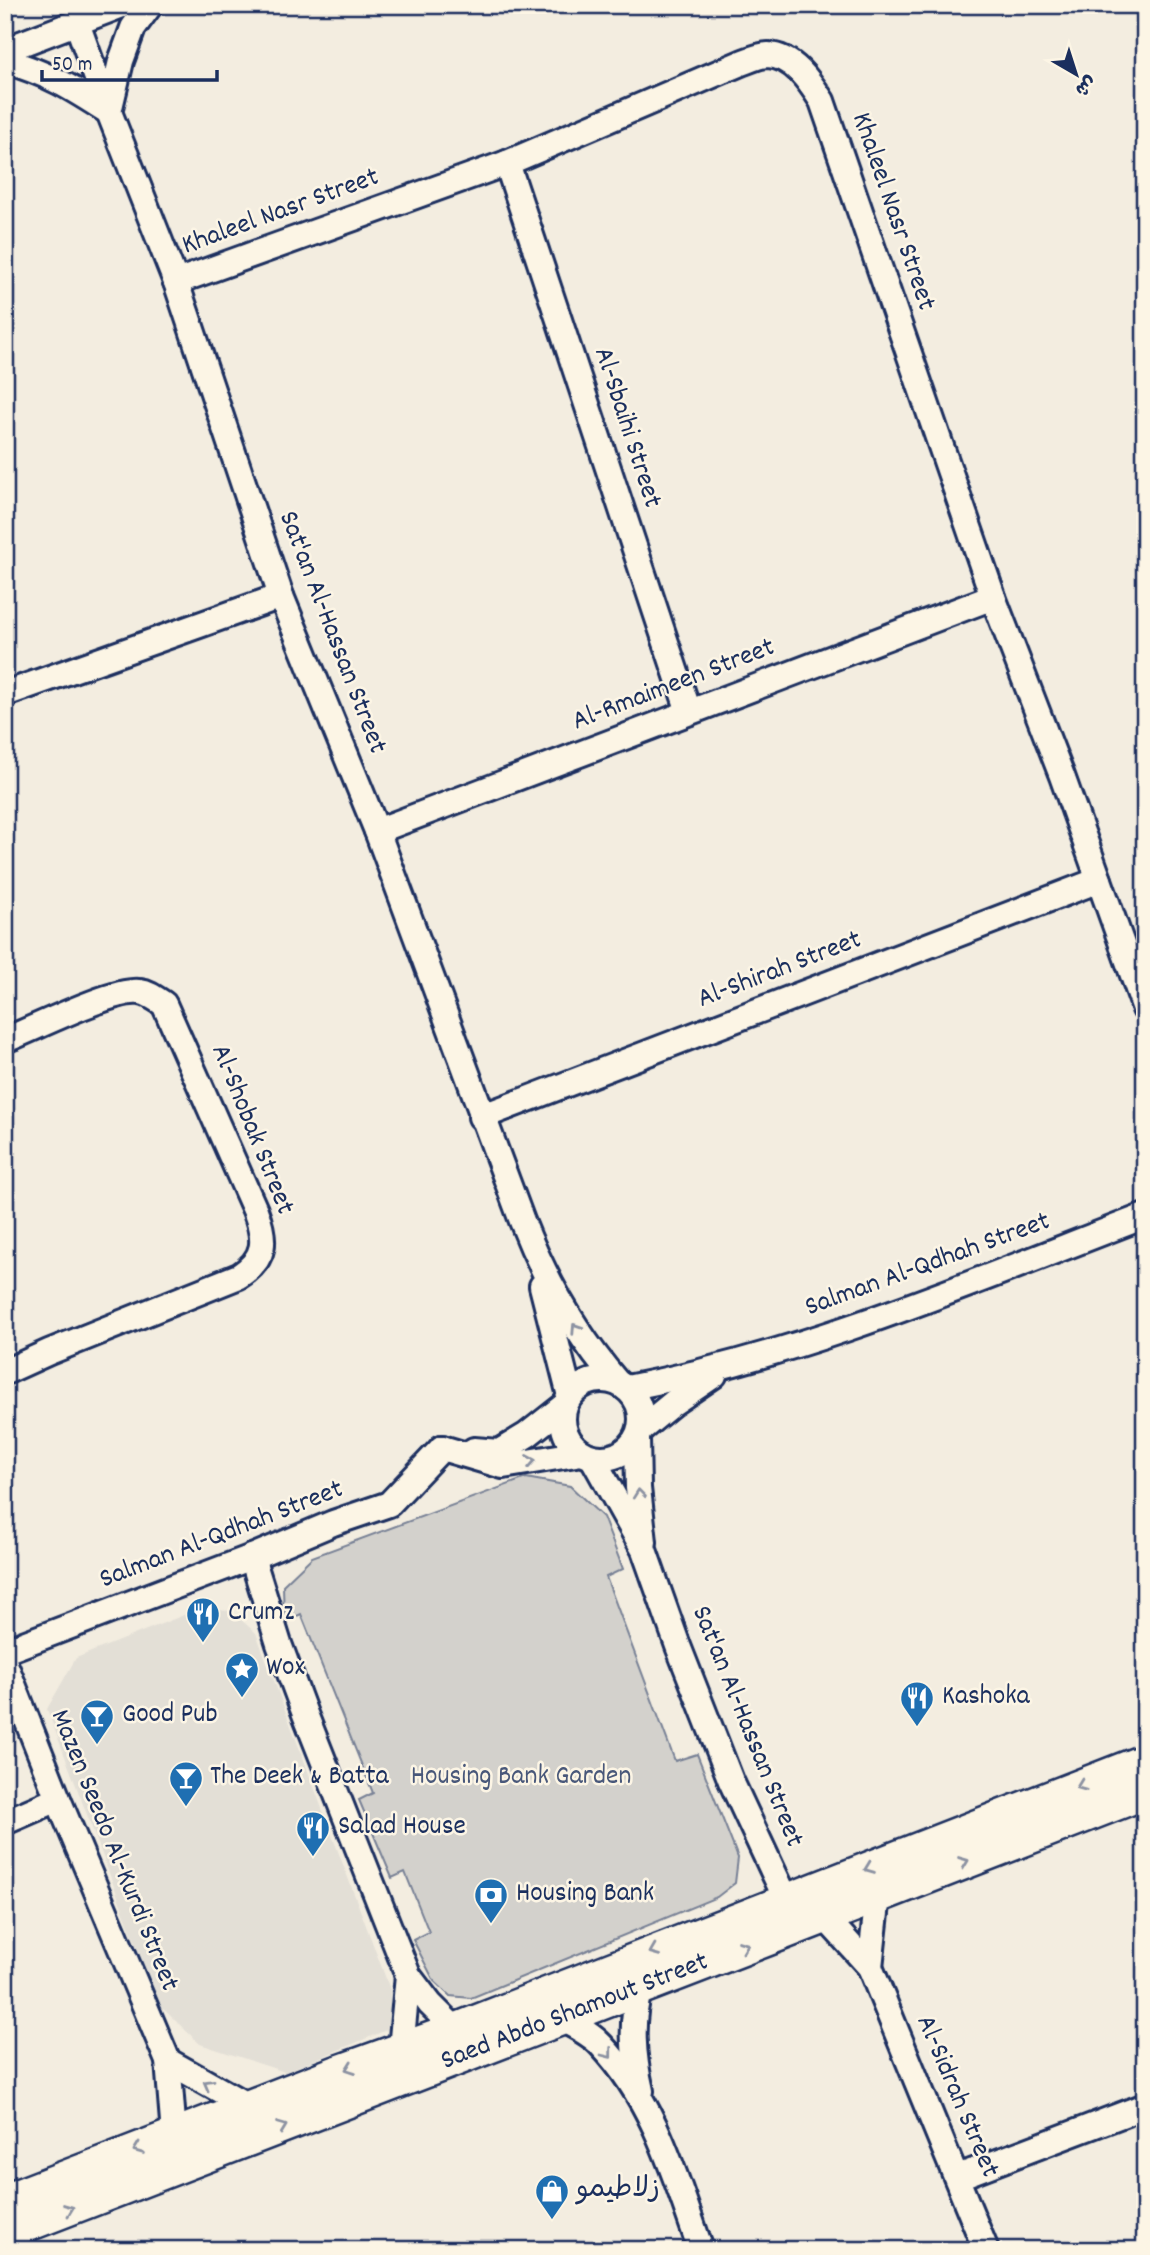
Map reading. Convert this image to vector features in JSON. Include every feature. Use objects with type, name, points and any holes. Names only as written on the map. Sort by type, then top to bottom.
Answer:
[{"type":"main road","name":"Saed Abdo Shamout Street","points":[[5,2233],[640,1987],[1145,1761]]},
{"type":"main road","name":"Saed Abdo Shamout Street","points":[[5,2201],[401,2049],[802,1914],[878,1895],[1145,1792]]},
{"type":"street","points":[[5,50],[122,5]]},
{"type":"street","points":[[5,61],[37,70],[109,112],[121,61],[133,28],[150,5]]},
{"type":"street","name":"Sat'an Al-Hassan Street","points":[[77,23],[109,112],[177,282],[281,596],[377,831],[481,1117],[538,1261],[571,1321],[622,1385]]},
{"type":"street","name":"Khaleel Nasr Street","points":[[177,282],[507,163],[741,63],[766,55],[784,58],[799,70],[822,101],[993,597],[1062,776],[1145,1009]]},
{"type":"street","name":"Al-Sbaihi Street","points":[[507,163],[689,712]]},
{"type":"street","points":[[5,694],[281,596]]},
{"type":"street","name":"Al-Rmaimeen Street","points":[[377,831],[993,597]]},
{"type":"street","name":"Al-Shirah Street","points":[[481,1117],[1099,880]]},
{"type":"street","name":"Al-Shobak Street","points":[[5,1040],[100,1000],[137,991],[164,1004],[256,1210],[263,1234],[262,1251],[258,1259],[252,1268],[239,1276],[5,1372]]},
{"type":"street","name":"Salman Al-Qdhah Street","points":[[622,1385],[730,1365],[791,1348],[1037,1259],[1145,1216]]},
{"type":"street","name":"Sat'an Al-Hassan Street","points":[[538,1261],[568,1401]]},
{"type":"street","name":"Salman Al-Qdhah Street","points":[[639,1434],[673,1403],[730,1365]]},
{"type":"street","points":[[604,1380],[622,1385],[640,1407],[639,1434],[629,1449],[605,1459],[587,1455],[503,1466],[442,1448],[499,1452],[527,1435],[568,1401],[580,1387],[591,1381],[604,1380]]},
{"type":"street","points":[[568,1401],[563,1418],[565,1432],[572,1444],[587,1455]]},
{"type":"street","name":"Sat'an Al-Hassan Street","points":[[639,1434],[638,1488],[645,1550]]},
{"type":"street","name":"Salman Al-Qdhah Street","points":[[5,1651],[252,1557],[333,1523],[389,1504],[442,1448]]},
{"type":"street","name":"Sat'an Al-Hassan Street","points":[[587,1455],[645,1550],[678,1646],[731,1781],[802,1914]]},
{"type":"street","points":[[252,1557],[279,1644],[305,1714],[408,1975],[430,2004],[456,2030]]},
{"type":"street","name":"Mazen Seedo Al-Kurdi Street","points":[[5,1664],[58,1800],[168,2061],[174,2135]]},
{"type":"street","points":[[5,1822],[58,1800]]},
{"type":"street","name":"Al-Sidrah Street","points":[[878,1895],[870,1967],[958,2176],[986,2250]]},
{"type":"street","name":"Al-Sidrah Street","points":[[802,1914],[870,1967]]},
{"type":"street","points":[[401,2049],[408,1975]]},
{"type":"street","points":[[640,1987],[633,2017],[633,2047],[643,2102]]},
{"type":"street","points":[[560,2018],[600,2043],[643,2102],[660,2132],[701,2250]]},
{"type":"street","points":[[168,2061],[248,2106]]},
{"type":"street","points":[[958,2176],[1145,2106]]},
{"type":"shaded area","points":[[199,1609],[231,1611],[256,1633],[391,1992],[389,2029],[285,2072],[200,2044],[159,2005],[47,1709],[76,1658]]},
{"type":"green space","name":"Housing Bank Garden","points":[[526,1478],[570,1486],[603,1517],[623,1569],[606,1577],[675,1761],[697,1754],[738,1858],[735,1883],[717,1897],[471,1998],[450,1996],[434,1981],[413,1940],[429,1932],[405,1872],[392,1878],[359,1800],[373,1793],[301,1614],[284,1622],[283,1585],[312,1557]]},
{"type":"place","name":"Crumz","points":[[203,1644]]},
{"type":"place","name":"Wox","points":[[242,1699]]},
{"type":"place","name":"Kashoka","points":[[917,1728]]},
{"type":"place","name":"Good Pub","points":[[97,1746]]},
{"type":"place","name":"The Deek & Batta","points":[[186,1808]]},
{"type":"place","name":"Salad House","points":[[313,1858]]},
{"type":"place","name":"Housing Bank","points":[[491,1925]]},
{"type":"place","name":"زلاطيمو","points":[[552,2221]]}]
